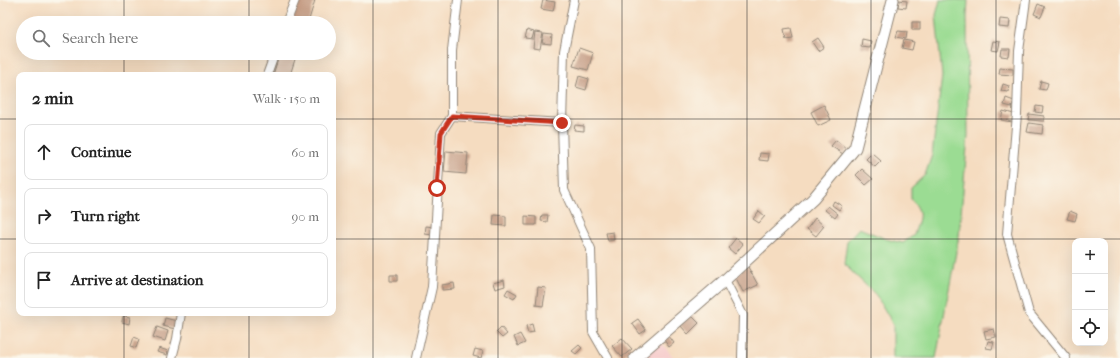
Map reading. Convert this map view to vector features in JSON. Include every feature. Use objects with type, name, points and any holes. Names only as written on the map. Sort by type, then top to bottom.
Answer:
[{"type":"street","points":[[288,16],[294,0]]},
{"type":"street","points":[[416,358],[432,287],[441,133],[452,116],[452,50],[458,0]]},
{"type":"street","points":[[574,0],[564,51],[562,123],[564,190],[591,249],[593,332],[608,358]]},
{"type":"street","points":[[635,358],[725,280],[813,199],[855,148],[893,0]]},
{"type":"street","points":[[1026,0],[1019,51],[1017,114],[1007,234],[1029,314],[1066,358]]},
{"type":"street","points":[[268,72],[272,60]]},
{"type":"street","points":[[452,116],[562,123]]},
{"type":"street","points":[[725,280],[743,315],[742,358]]},
{"type":"street","points":[[172,358],[181,316]]},
{"type":"shaded area","points":[[660,341],[674,358],[640,358]]},
{"type":"green space","points":[[940,0],[968,0],[968,136],[959,236],[936,358],[893,358],[893,324],[876,295],[844,264],[847,241],[859,228],[886,239],[903,243],[914,235],[919,220],[919,212],[918,208],[911,199],[911,188],[925,175],[932,155],[942,76],[936,15]]},
{"type":"building","points":[[298,0],[315,0],[310,16],[293,16]]},
{"type":"building","points":[[543,0],[555,2],[553,11],[541,9]]},
{"type":"building","points":[[899,0],[907,1],[906,8],[898,7]]},
{"type":"building","points":[[1038,4],[1045,7],[1041,17],[1034,14]]},
{"type":"building","points":[[1000,19],[1010,20],[1009,28],[999,27]]},
{"type":"building","points":[[912,22],[920,22],[920,30],[912,30]]},
{"type":"building","points":[[791,28],[793,38],[786,39],[784,29]]},
{"type":"building","points":[[527,30],[534,32],[532,39],[525,38]]},
{"type":"building","points":[[898,31],[907,32],[906,39],[896,37]]},
{"type":"building","points":[[535,32],[543,33],[540,49],[533,48]]},
{"type":"building","points":[[544,34],[552,35],[551,44],[542,43]]},
{"type":"building","points":[[818,38],[824,47],[818,51],[812,42]]},
{"type":"building","points":[[862,39],[871,41],[870,48],[861,47]]},
{"type":"building","points":[[904,40],[914,42],[912,50],[902,48]]},
{"type":"building","points":[[993,41],[1000,42],[998,51],[991,50]]},
{"type":"building","points":[[579,48],[593,53],[588,70],[573,66]]},
{"type":"building","points":[[1002,49],[1010,49],[1009,57],[1001,56]]},
{"type":"building","points":[[278,60],[295,60],[291,72],[274,72]]},
{"type":"building","points":[[1000,68],[1013,69],[1013,75],[999,74]]},
{"type":"building","points":[[579,76],[589,79],[586,90],[576,87]]},
{"type":"building","points":[[1041,81],[1048,83],[1046,90],[1039,89]]},
{"type":"building","points":[[1003,84],[1009,86],[1008,92],[1001,91]]},
{"type":"building","points":[[1006,98],[1014,101],[1012,107],[1004,105]]},
{"type":"building","points":[[824,105],[831,120],[818,126],[811,112]]},
{"type":"building","points":[[1036,106],[1043,107],[1042,113],[1035,112]]},
{"type":"building","points":[[1003,111],[1014,114],[1012,122],[1001,120]]},
{"type":"building","points":[[1029,114],[1044,116],[1044,121],[1028,120]]},
{"type":"building","points":[[1029,123],[1043,125],[1042,134],[1027,132]]},
{"type":"building","points":[[575,125],[584,126],[584,131],[574,130]]},
{"type":"building","points":[[836,140],[847,149],[843,154],[831,146]]},
{"type":"building","points":[[446,151],[468,153],[466,174],[444,172]]},
{"type":"building","points":[[760,153],[769,154],[768,161],[759,160]]},
{"type":"building","points":[[872,153],[881,161],[875,167],[866,159]]},
{"type":"building","points":[[862,169],[873,179],[866,185],[856,175]]},
{"type":"building","points":[[834,201],[842,206],[839,210],[832,205]]},
{"type":"building","points":[[828,206],[838,214],[835,218],[825,210]]},
{"type":"building","points":[[759,211],[765,216],[759,223],[753,219]]},
{"type":"building","points":[[1070,211],[1077,214],[1075,221],[1067,219]]},
{"type":"building","points":[[494,215],[506,216],[506,226],[493,225]]},
{"type":"building","points":[[542,215],[548,215],[547,222],[541,221]]},
{"type":"building","points":[[525,216],[536,217],[536,225],[525,225]]},
{"type":"building","points":[[815,218],[824,226],[816,236],[807,229]]},
{"type":"building","points":[[426,226],[433,227],[432,235],[425,234]]},
{"type":"building","points":[[613,232],[614,240],[608,241],[606,233]]},
{"type":"building","points":[[736,238],[743,244],[735,254],[728,248]]},
{"type":"building","points":[[748,267],[758,285],[743,292],[734,274]]},
{"type":"building","points":[[390,275],[397,275],[397,281],[390,281]]},
{"type":"building","points":[[504,280],[505,286],[495,289],[493,283]]},
{"type":"building","points":[[454,283],[455,289],[442,290],[442,285]]},
{"type":"building","points":[[538,287],[546,288],[543,306],[536,305]]},
{"type":"building","points":[[508,289],[517,294],[514,299],[505,294]]},
{"type":"building","points":[[691,315],[699,323],[688,334],[680,325]]},
{"type":"building","points":[[123,316],[130,317],[129,324],[122,322]]},
{"type":"building","points":[[165,318],[177,321],[175,329],[163,326]]},
{"type":"building","points":[[638,319],[646,330],[640,334],[632,323]]},
{"type":"building","points":[[532,324],[534,332],[528,333],[526,326]]},
{"type":"building","points":[[157,327],[168,331],[165,341],[153,337]]},
{"type":"building","points":[[501,327],[507,334],[502,338],[496,332]]},
{"type":"building","points":[[994,329],[996,337],[986,339],[984,331]]},
{"type":"building","points":[[520,334],[525,343],[518,346],[514,337]]},
{"type":"building","points":[[669,336],[674,343],[669,347],[664,340]]},
{"type":"building","points":[[134,337],[139,339],[136,348],[131,346]]},
{"type":"building","points":[[622,338],[632,349],[622,357],[612,346]]},
{"type":"building","points":[[988,341],[994,342],[992,349],[986,348]]},
{"type":"building","points":[[579,345],[582,348],[576,354],[572,351]]},
{"type":"building","points":[[159,348],[168,351],[167,355],[157,352]]},
{"type":"building","points":[[475,349],[483,351],[481,358],[473,356]]},
{"type":"route","points":[[437,188],[441,133],[452,116],[562,123]]}]
